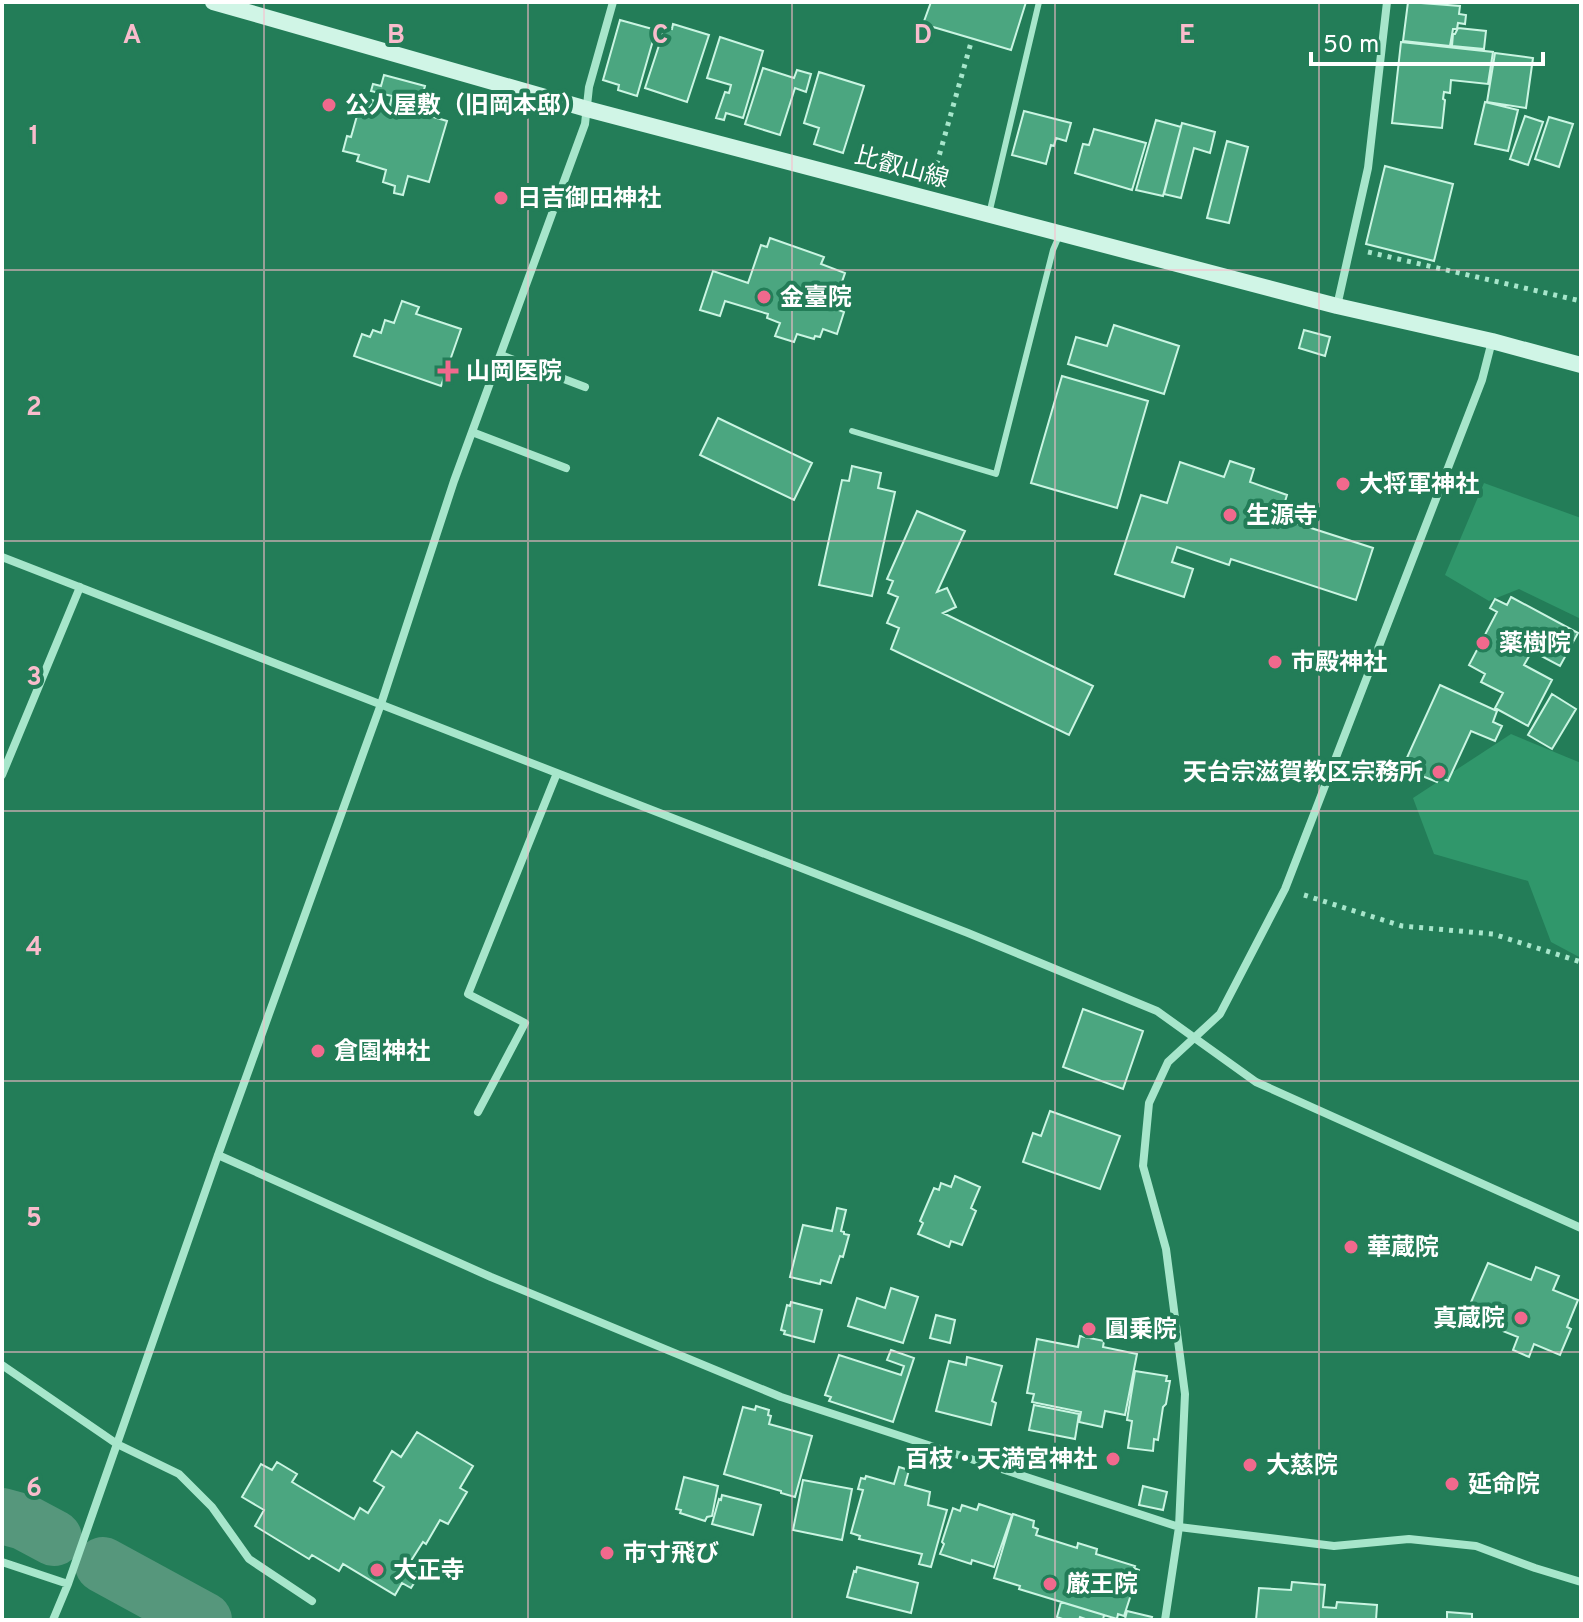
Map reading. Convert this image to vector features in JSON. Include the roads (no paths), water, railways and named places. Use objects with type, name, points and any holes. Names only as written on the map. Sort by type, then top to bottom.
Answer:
[{"type":"main road","name":"比叡山線","points":[[213,2],[587,109],[1337,306],[1492,341],[1581,365]]},
{"type":"street","points":[[53,1620],[381,704],[454,481],[585,124],[589,87],[613,2]]},
{"type":"street","points":[[1337,306],[1368,168],[1387,2]]},
{"type":"street","points":[[1165,1620],[1179,1527],[1185,1394],[1166,1249],[1143,1166],[1149,1103],[1168,1062],[1220,1014],[1285,889],[1482,380],[1492,341]]},
{"type":"street","points":[[501,355],[585,387]]},
{"type":"street","points":[[472,432],[566,468]]},
{"type":"street","points":[[2,557],[968,933],[1157,1011],[1256,1082],[1581,1228]]},
{"type":"street","points":[[2,775],[80,587]]},
{"type":"street","points":[[478,1112],[525,1023],[468,994],[557,773]]},
{"type":"street","points":[[218,1155],[491,1277],[781,1397],[1179,1527],[1334,1546],[1409,1539],[1476,1546],[1581,1582]]},
{"type":"street","points":[[2,1365],[117,1444],[179,1474],[212,1507],[249,1559],[312,1601]]},
{"type":"street","points":[[2,1562],[68,1584]]},
{"type":"lane","points":[[989,214],[1039,2]]},
{"type":"lane","points":[[852,431],[996,474],[1053,250],[1060,233]]},
{"type":"waterway","points":[[2,1516],[24,1522],[54,1538]]},
{"type":"waterway","points":[[103,1565],[204,1620]]},
{"type":"place","name":"公人屋敷（旧岡本邸）","points":[[329,105]]},
{"type":"place","name":"日吉御田神社","points":[[501,198]]},
{"type":"place","name":"金臺院","points":[[764,297]]},
{"type":"place","name":"山岡医院","points":[[448,371]]},
{"type":"place","name":"大将軍神社","points":[[1343,484]]},
{"type":"place","name":"生源寺","points":[[1230,515]]},
{"type":"place","name":"薬樹院","points":[[1483,643]]},
{"type":"place","name":"市殿神社","points":[[1275,662]]},
{"type":"place","name":"天台宗滋賀教区宗務所","points":[[1439,772]]},
{"type":"place","name":"倉園神社","points":[[318,1051]]},
{"type":"place","name":"華蔵院","points":[[1351,1247]]},
{"type":"place","name":"真蔵院","points":[[1521,1318]]},
{"type":"place","name":"圓乗院","points":[[1089,1329]]},
{"type":"place","name":"百枝・天満宮神社","points":[[1113,1459]]},
{"type":"place","name":"大慈院","points":[[1250,1465]]},
{"type":"place","name":"延命院","points":[[1452,1484]]},
{"type":"place","name":"市寸飛び","points":[[607,1553]]},
{"type":"place","name":"大正寺","points":[[377,1570]]},
{"type":"place","name":"厳王院","points":[[1050,1584]]}]
